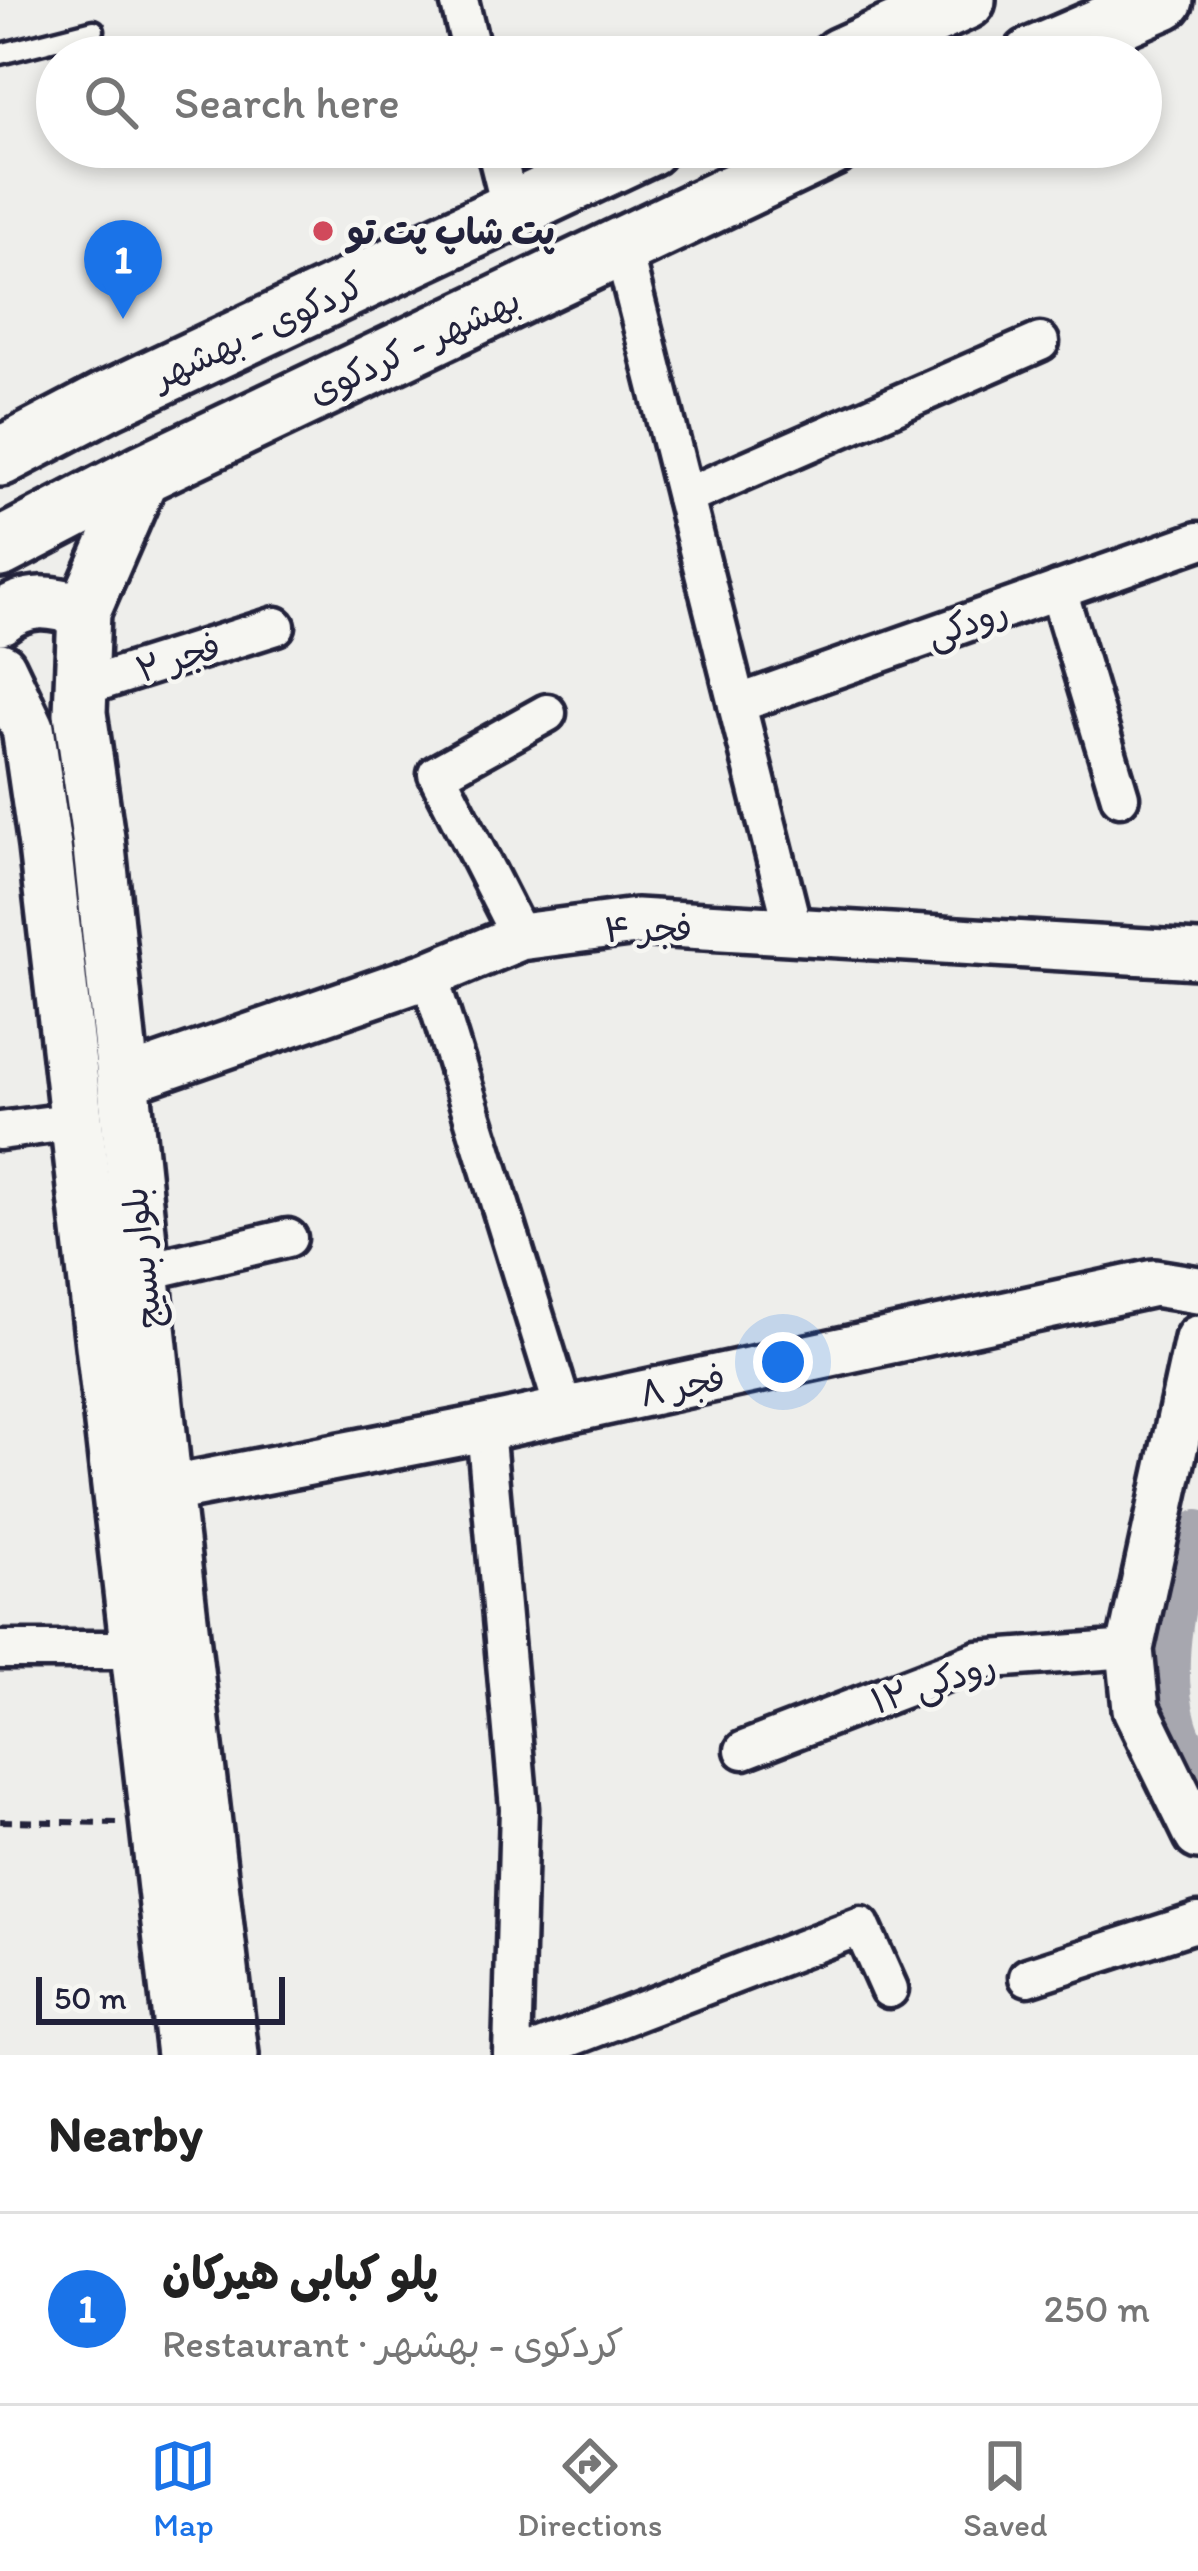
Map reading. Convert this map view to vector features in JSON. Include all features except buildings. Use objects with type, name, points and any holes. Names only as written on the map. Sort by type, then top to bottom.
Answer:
[{"type":"highway","points":[[897,36],[966,0]]},
{"type":"highway","points":[[1081,36],[1164,0]]},
{"type":"highway","name":"کردکوی - بهشهر","points":[[0,457],[107,401],[604,168]]},
{"type":"highway","name":"بهشهر - کردکوی","points":[[0,548],[144,473],[787,168]]},
{"type":"main road","name":"بلوار بسیج","points":[[144,473],[84,611],[80,713],[98,838],[166,1490],[232,2055]]},
{"type":"main road","points":[[0,618],[37,601],[84,611]]},
{"type":"main road","name":"بلوار بسیج","points":[[0,669],[28,728],[183,2055]]},
{"type":"street","points":[[459,0],[468,36]]},
{"type":"street","points":[[500,168],[511,212]]},
{"type":"street","points":[[622,246],[794,932]]},
{"type":"street","points":[[685,497],[1040,342]]},
{"type":"street","name":"رودکی","points":[[737,704],[1198,541]]},
{"type":"street","points":[[1058,590],[1120,797]]},
{"type":"street","name":"فجر ۲","points":[[80,688],[276,626]]},
{"type":"street","points":[[520,938],[436,774],[547,712]]},
{"type":"street","name":"فجر ۴","points":[[123,1081],[429,975],[520,938],[636,922],[1198,955]]},
{"type":"street","points":[[429,975],[563,1411]]},
{"type":"street","points":[[0,1131],[76,1121]]},
{"type":"street","points":[[143,1272],[288,1238]]},
{"type":"street","name":"فجر ۸","points":[[166,1490],[485,1428],[1154,1283],[1198,1290]]},
{"type":"street","points":[[1198,1339],[1130,1649],[1136,1709],[1198,1836]]},
{"type":"street","points":[[485,1428],[519,1808],[512,2055]]},
{"type":"street","name":"رودکی ۱۲","points":[[744,1750],[978,1660],[1130,1649]]},
{"type":"street","points":[[0,1650],[136,1650]]},
{"type":"street","points":[[1028,1977],[1198,1922]]},
{"type":"street","points":[[525,2055],[861,1926],[889,1989]]},
{"type":"lane","points":[[74,36],[94,31]]},
{"type":"lane","points":[[0,54],[36,45]]},
{"type":"path","points":[[0,1821],[156,1824]]},
{"type":"waterway","points":[[1198,1528],[1172,1650],[1179,1724],[1198,1767]]},
{"type":"place","name":"پت شاپ پت تو","points":[[323,231]]},
{"type":"place","name":"پلو کبابی هیرکان","points":[[123,319]]}]
